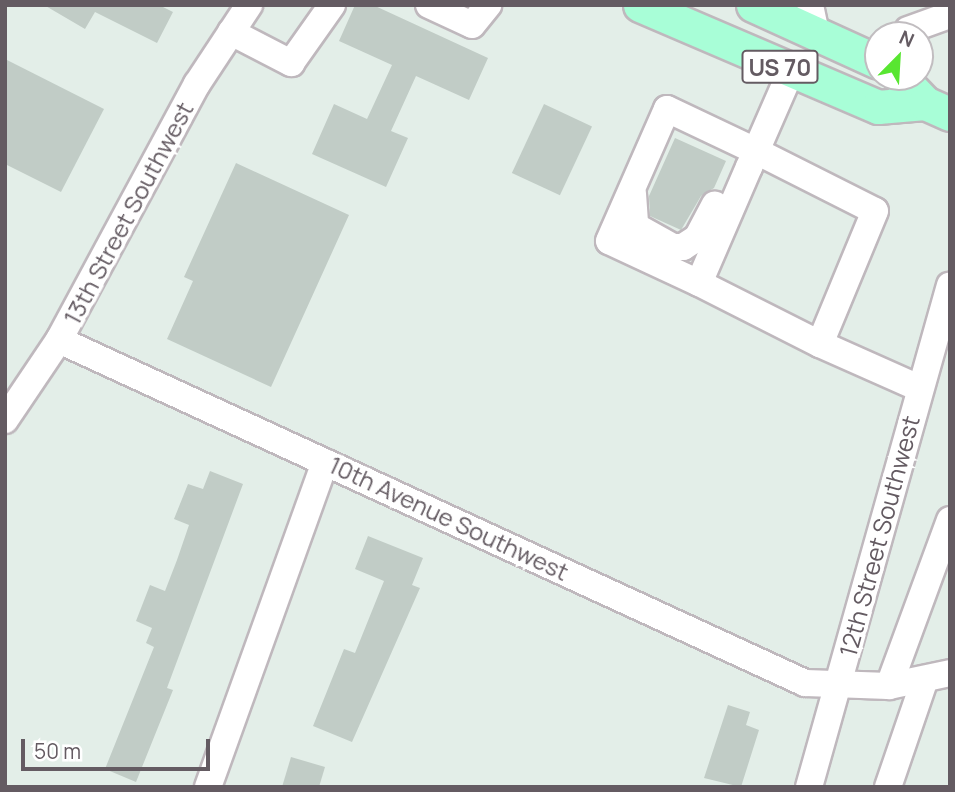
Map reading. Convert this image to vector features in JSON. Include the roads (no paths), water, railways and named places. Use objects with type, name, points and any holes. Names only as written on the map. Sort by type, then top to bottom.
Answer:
[{"type":"main road","name":"US 70","points":[[640,5],[878,107],[937,109]]},
{"type":"main road","name":"US 70","points":[[753,5],[798,16],[864,54]]},
{"type":"main road","name":"US 70","points":[[916,91],[937,109]]},
{"type":"street","name":"13th Street Southwest","points":[[5,420],[59,340],[140,185],[249,5]]},
{"type":"street","points":[[231,32],[291,63],[332,5]]},
{"type":"street","points":[[429,5],[472,25],[488,5]]},
{"type":"street","points":[[917,21],[950,15]]},
{"type":"street","points":[[698,283],[791,71]]},
{"type":"street","points":[[820,344],[875,211],[752,159],[667,109],[609,240],[820,344],[919,388]]},
{"type":"street","points":[[632,188],[635,226],[673,247],[683,247],[703,230],[730,173],[752,159]]},
{"type":"street","name":"12th Street Southwest","points":[[809,787],[919,388],[943,332],[950,285]]},
{"type":"street","name":"10th Avenue Southwest","points":[[59,340],[805,683],[840,681],[889,687],[937,676]]},
{"type":"street","points":[[208,787],[325,462]]},
{"type":"street","points":[[889,687],[950,520]]},
{"type":"street","points":[[888,787],[937,676]]}]
